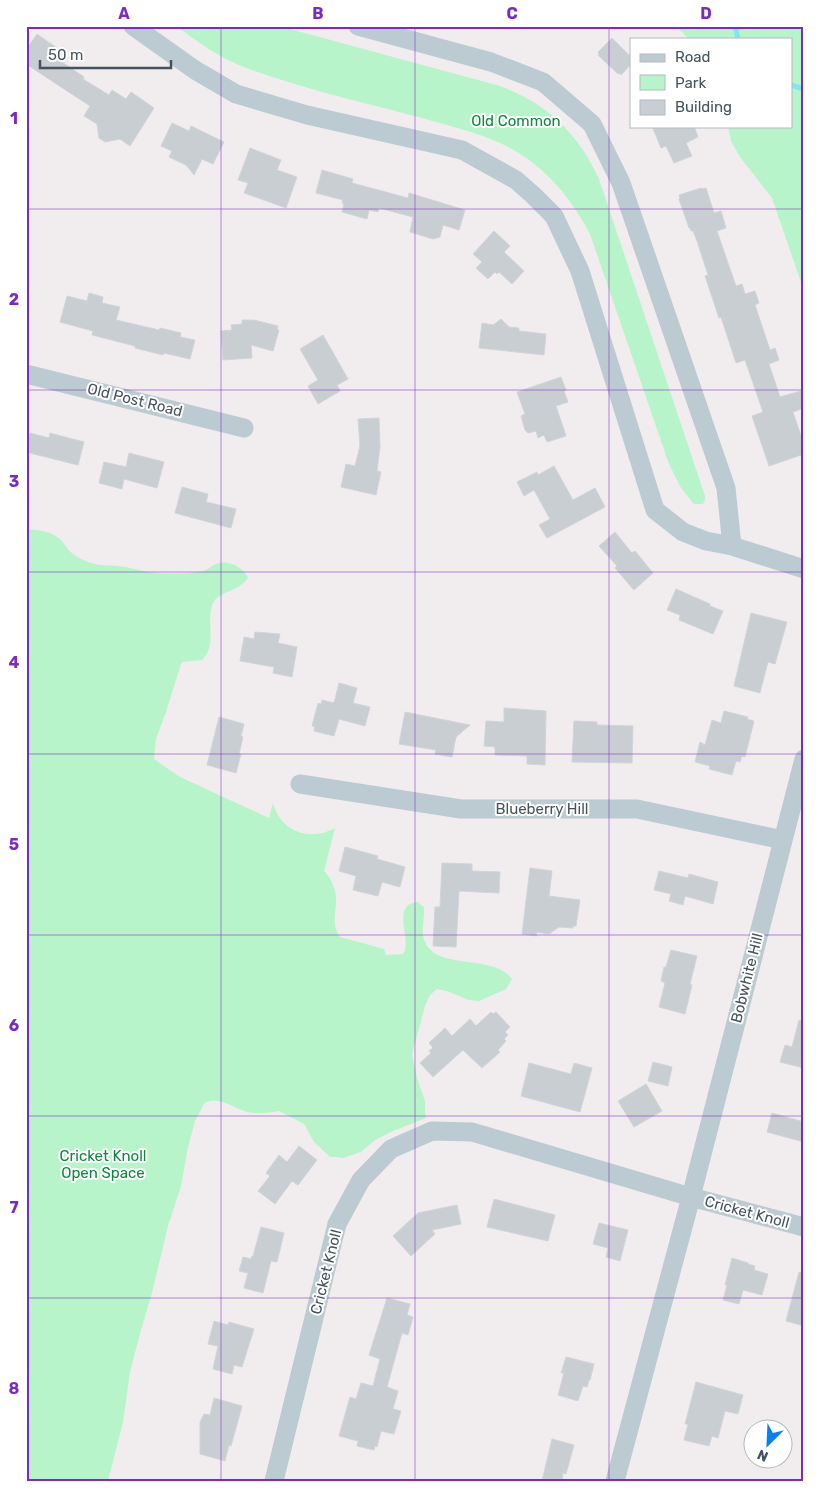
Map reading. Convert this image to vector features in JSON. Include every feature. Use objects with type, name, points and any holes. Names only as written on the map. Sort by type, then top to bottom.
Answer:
[{"type":"street","points":[[133,26],[195,70],[236,94],[306,115],[462,150],[516,180],[534,194],[554,216],[580,271],[656,510],[683,532],[706,541],[732,546],[804,569]]},
{"type":"street","points":[[358,26],[491,62],[543,82],[592,124],[621,183],[726,488],[732,546]]},
{"type":"street","name":"Old Post Road","points":[[26,374],[244,428]]},
{"type":"street","name":"Bobwhite Hill","points":[[691,1197],[804,759]]},
{"type":"street","name":"Blueberry Hill","points":[[300,784],[461,809],[637,809],[783,840]]},
{"type":"street","name":"Cricket Knoll","points":[[274,1481],[337,1224],[361,1180],[391,1150],[432,1131],[472,1132],[691,1197],[804,1226]]},
{"type":"street","name":"Cricket Knoll","points":[[615,1481],[691,1197]]},
{"type":"green space","name":"Old Common","points":[[176,26],[279,26],[500,86],[533,102],[560,122],[581,148],[599,179],[705,496],[703,504],[694,504],[681,488],[669,464],[590,234],[569,200],[543,171],[522,155],[486,137],[310,89],[244,67],[217,54]]},
{"type":"green space","points":[[676,26],[804,26],[804,291],[772,198],[740,157],[731,141],[728,128],[792,128],[792,38],[688,38]]},
{"type":"green space","name":"Cricket Knoll Open Space","points":[[26,529],[54,535],[73,554],[90,563],[173,574],[203,571],[220,563],[230,563],[243,570],[248,578],[244,583],[220,596],[213,603],[207,654],[202,660],[182,662],[181,664],[156,739],[154,759],[180,777],[269,818],[273,803],[283,821],[298,832],[316,834],[335,828],[324,871],[335,890],[335,922],[340,937],[384,949],[386,955],[403,954],[406,940],[403,916],[405,909],[409,905],[417,902],[424,907],[424,938],[431,951],[453,960],[492,966],[503,971],[512,979],[506,989],[479,1001],[469,1000],[437,989],[430,995],[412,1054],[417,1078],[425,1101],[426,1118],[375,1140],[361,1152],[343,1158],[330,1157],[314,1142],[304,1124],[279,1111],[252,1113],[220,1101],[209,1101],[204,1104],[195,1121],[181,1186],[168,1226],[130,1372],[123,1422],[108,1481],[26,1481]]},
{"type":"building","points":[[37,34],[67,55],[62,62],[84,77],[83,79],[109,95],[112,90],[126,99],[131,92],[154,108],[130,146],[120,139],[105,142],[99,138],[97,124],[84,116],[90,106],[26,64],[26,50]]},
{"type":"building","points":[[612,38],[630,56],[630,65],[621,75],[618,74],[598,55],[598,52]]},
{"type":"building","points":[[172,123],[189,131],[191,126],[224,142],[213,164],[202,159],[194,175],[186,165],[169,157],[172,151],[161,146]]},
{"type":"building","points":[[653,128],[695,128],[698,137],[686,143],[692,156],[674,163],[666,146],[661,148]]},
{"type":"building","points":[[250,148],[281,160],[277,170],[297,177],[286,208],[244,193],[248,183],[238,180]]},
{"type":"building","points":[[322,170],[353,179],[352,183],[408,198],[409,193],[465,210],[459,230],[443,225],[440,237],[433,239],[410,232],[413,217],[379,208],[378,212],[369,210],[367,219],[342,212],[343,200],[316,193]]},
{"type":"building","points":[[706,188],[714,213],[721,211],[726,228],[717,231],[736,286],[742,284],[745,294],[755,291],[759,303],[755,305],[770,350],[775,348],[779,360],[769,364],[780,397],[804,390],[804,408],[793,412],[804,445],[804,454],[769,466],[752,416],[763,412],[745,360],[736,363],[705,276],[708,275],[697,241],[693,231],[689,228],[679,199],[679,195]]},
{"type":"building","points":[[494,231],[510,246],[504,252],[524,271],[512,284],[499,272],[497,274],[495,272],[488,279],[476,268],[482,262],[473,254]]},
{"type":"building","points":[[89,293],[103,297],[102,303],[120,307],[116,320],[181,333],[180,337],[195,340],[190,359],[135,348],[135,346],[92,335],[93,331],[60,322],[67,296],[87,301]]},
{"type":"building","points":[[501,319],[509,327],[519,328],[519,331],[546,334],[544,355],[479,348],[482,323],[493,325]]},
{"type":"building","points":[[242,320],[254,320],[278,326],[277,330],[279,330],[273,351],[251,345],[252,358],[223,360],[221,331],[232,330],[231,325],[242,324]]},
{"type":"building","points":[[323,335],[348,379],[337,385],[340,391],[318,404],[308,386],[318,380],[300,349]]},
{"type":"building","points":[[561,377],[568,402],[556,406],[566,436],[547,442],[544,435],[538,438],[536,431],[528,433],[525,430],[521,416],[525,414],[517,392]]},
{"type":"building","points":[[379,418],[380,447],[377,471],[381,472],[376,495],[341,487],[346,464],[355,466],[360,446],[358,419]]},
{"type":"building","points":[[30,433],[49,438],[50,433],[84,442],[78,465],[26,452]]},
{"type":"building","points":[[129,453],[164,462],[157,488],[124,479],[122,489],[99,483],[104,462],[126,467]]},
{"type":"building","points":[[554,466],[573,500],[595,488],[605,507],[547,538],[539,525],[550,519],[534,490],[524,496],[517,482],[537,472],[538,475]]},
{"type":"building","points":[[182,487],[208,494],[206,502],[236,509],[231,528],[175,513]]},
{"type":"building","points":[[615,532],[632,553],[635,551],[653,573],[634,590],[615,568],[617,566],[599,546]]},
{"type":"building","points":[[676,589],[723,611],[713,634],[679,620],[680,615],[667,610]]},
{"type":"building","points":[[751,613],[787,622],[775,664],[768,662],[760,693],[734,686]]},
{"type":"building","points":[[255,632],[280,634],[278,643],[297,647],[292,677],[273,673],[274,667],[240,661],[244,637],[254,639]]},
{"type":"building","points":[[339,683],[357,688],[353,703],[370,707],[365,726],[339,719],[334,736],[314,731],[315,727],[312,726],[318,703],[321,704],[322,700],[334,703]]},
{"type":"building","points":[[504,708],[546,711],[545,765],[527,764],[527,756],[495,755],[495,747],[484,746],[486,721],[504,722]]},
{"type":"building","points":[[724,711],[748,717],[747,719],[754,721],[745,757],[742,756],[740,762],[736,761],[732,775],[709,769],[710,766],[695,762],[700,742],[705,745],[712,720],[721,723]]},
{"type":"building","points":[[405,712],[470,725],[456,737],[452,757],[435,754],[436,750],[399,744]]},
{"type":"building","points":[[219,717],[244,724],[239,754],[241,754],[236,773],[207,765]]},
{"type":"building","points":[[574,721],[597,722],[597,725],[633,726],[632,763],[572,762]]},
{"type":"building","points":[[345,847],[378,856],[377,859],[405,867],[400,887],[382,882],[378,896],[353,890],[356,876],[339,871]]},
{"type":"building","points":[[442,863],[472,864],[472,871],[500,872],[499,893],[459,891],[456,947],[433,946],[435,907],[440,907]]},
{"type":"building","points":[[530,868],[552,871],[549,896],[580,900],[576,926],[573,926],[573,928],[559,927],[549,934],[536,932],[537,936],[522,934]]},
{"type":"building","points":[[659,871],[688,878],[689,874],[718,882],[713,904],[685,896],[683,905],[669,901],[671,894],[654,890]]},
{"type":"building","points":[[671,950],[697,956],[685,1014],[659,1007],[665,983],[661,981]]},
{"type":"building","points":[[491,1012],[493,1014],[496,1012],[510,1027],[505,1032],[508,1035],[504,1039],[506,1041],[498,1050],[500,1052],[482,1068],[463,1050],[433,1077],[420,1063],[431,1053],[429,1051],[433,1048],[429,1043],[445,1028],[452,1036],[470,1019],[476,1026]]},
{"type":"building","points":[[799,1020],[804,1021],[804,1068],[780,1062],[785,1045],[792,1047]]},
{"type":"building","points":[[653,1062],[672,1067],[668,1086],[648,1081]]},
{"type":"building","points":[[529,1063],[571,1074],[574,1063],[592,1068],[580,1112],[521,1096]]},
{"type":"building","points":[[646,1084],[662,1111],[634,1127],[618,1101]]},
{"type":"building","points":[[772,1113],[804,1122],[804,1142],[767,1132]]},
{"type":"building","points":[[299,1146],[317,1160],[298,1185],[292,1181],[275,1204],[258,1191],[270,1176],[266,1173],[279,1155],[287,1162]]},
{"type":"building","points":[[494,1199],[555,1215],[548,1241],[487,1227]]},
{"type":"building","points":[[457,1205],[461,1224],[432,1230],[435,1234],[411,1256],[393,1236],[418,1213]]},
{"type":"building","points":[[599,1223],[628,1230],[620,1261],[606,1257],[608,1248],[593,1244]]},
{"type":"building","points":[[261,1227],[284,1233],[277,1262],[271,1261],[263,1293],[244,1288],[248,1273],[239,1271],[243,1257],[251,1259],[253,1256]]},
{"type":"building","points":[[732,1258],[755,1266],[754,1270],[768,1274],[762,1295],[743,1290],[739,1304],[723,1300]]},
{"type":"building","points":[[799,1272],[804,1273],[804,1326],[786,1321]]},
{"type":"building","points":[[387,1298],[410,1304],[407,1315],[413,1317],[408,1335],[402,1333],[387,1387],[398,1391],[393,1409],[401,1411],[394,1434],[381,1431],[377,1447],[375,1446],[374,1450],[357,1446],[358,1441],[339,1436],[350,1397],[356,1399],[361,1383],[373,1386],[380,1359],[369,1355]]},
{"type":"building","points":[[214,1321],[228,1325],[229,1322],[254,1329],[242,1367],[234,1365],[232,1374],[213,1369],[218,1346],[208,1344]]},
{"type":"building","points":[[566,1357],[594,1364],[587,1387],[583,1386],[578,1401],[558,1395],[564,1373],[561,1373]]},
{"type":"building","points":[[696,1382],[743,1395],[738,1414],[725,1411],[718,1438],[712,1436],[709,1446],[684,1440],[688,1424],[685,1424]]},
{"type":"building","points":[[214,1398],[242,1406],[225,1461],[200,1454],[200,1422],[204,1414],[210,1415]]},
{"type":"building","points":[[552,1439],[574,1445],[566,1474],[563,1473],[562,1481],[542,1481]]},
{"type":"waterway","points":[[735,26],[738,38]]},
{"type":"waterway","points":[[792,85],[804,89]]}]
